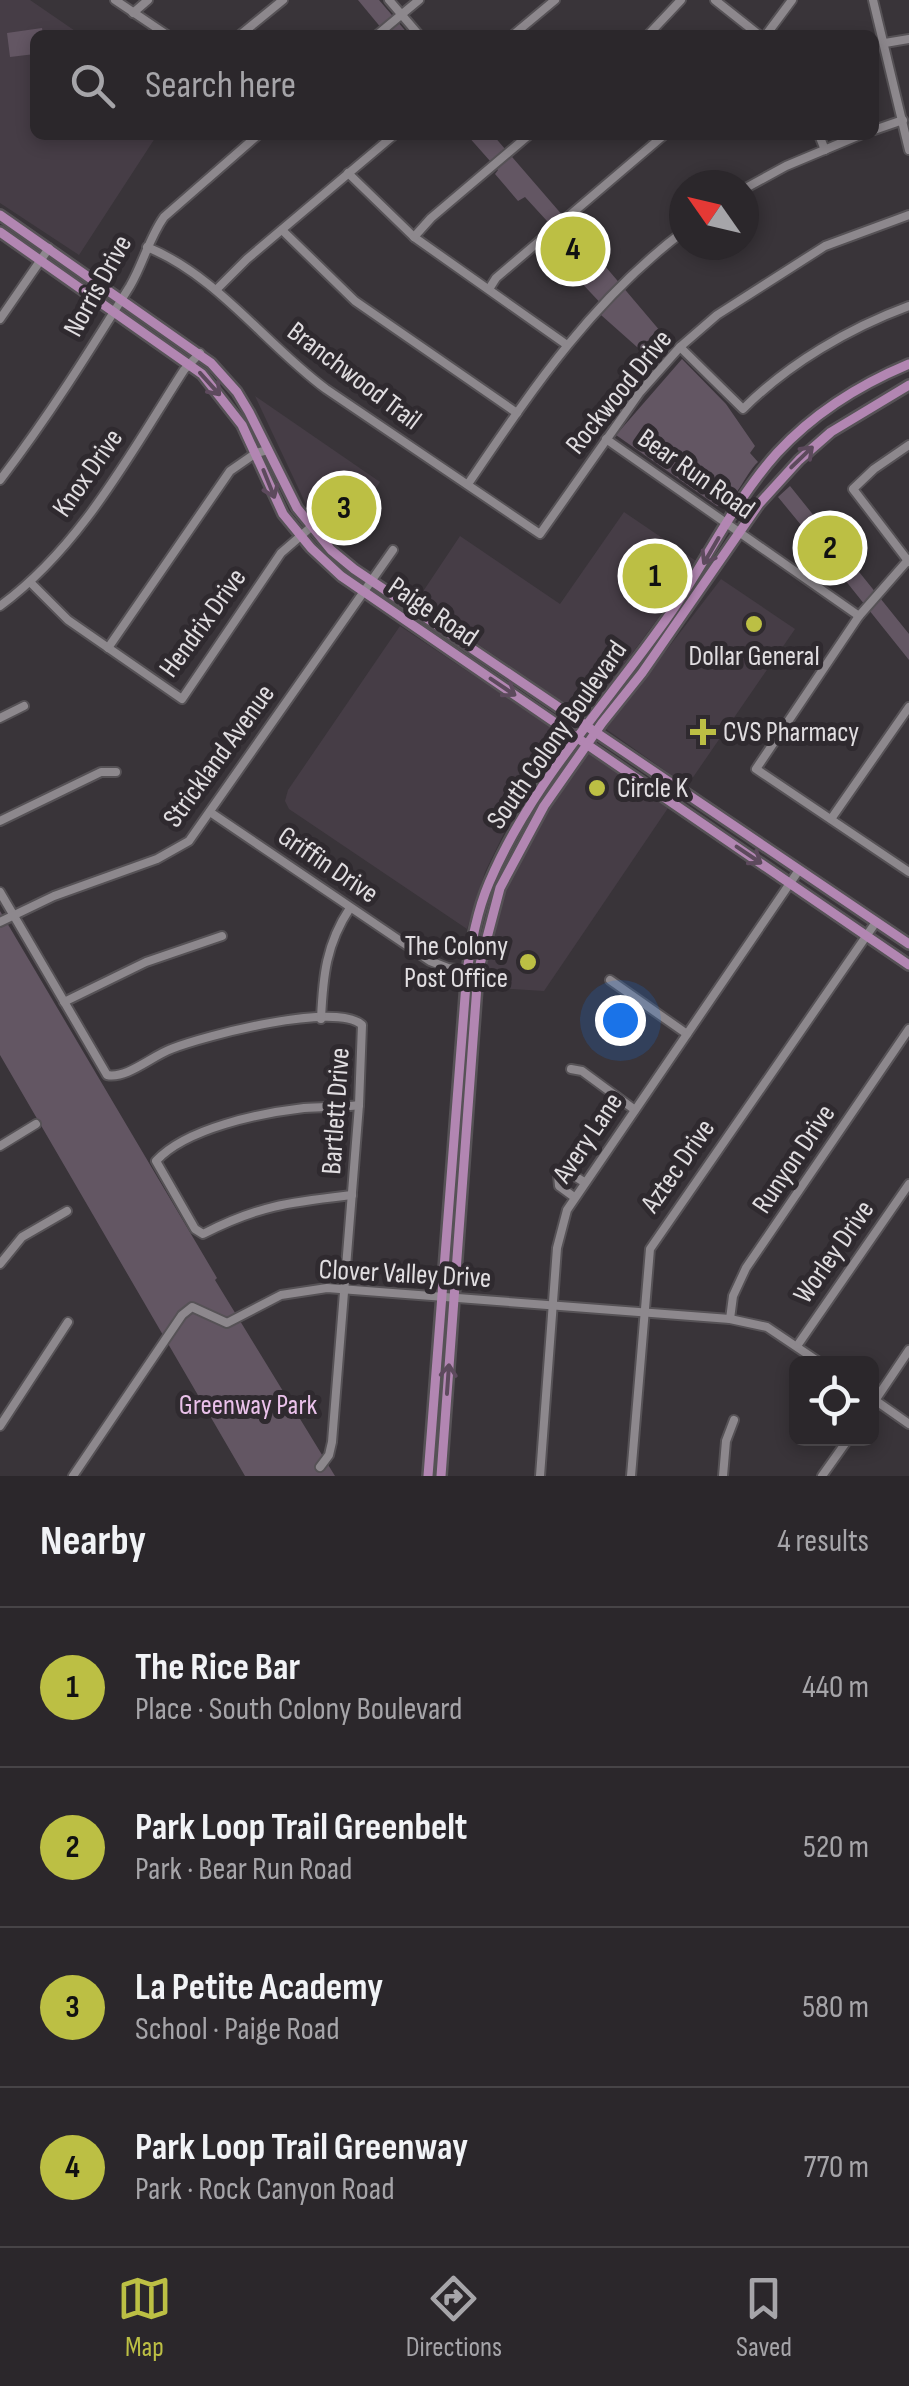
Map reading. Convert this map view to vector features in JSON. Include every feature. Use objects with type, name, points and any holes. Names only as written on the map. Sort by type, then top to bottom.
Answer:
[{"type":"main road","name":"Paige Road","points":[[0,215],[200,354],[237,392],[286,490],[334,552],[909,944]]},
{"type":"main road","name":"Paige Road","points":[[0,232],[190,364],[228,405],[256,453],[274,498],[300,536],[362,592],[909,965]]},
{"type":"main road","name":"South Colony Boulevard","points":[[473,972],[507,858],[650,662],[727,522],[755,481],[805,427],[854,392],[909,364]]},
{"type":"main road","name":"South Colony Boulevard","points":[[428,1476],[441,1297],[480,910],[525,814],[577,737],[774,486],[815,445],[909,384]]},
{"type":"main road","points":[[473,667],[482,654]]},
{"type":"main road","points":[[634,662],[650,662]]},
{"type":"main road","points":[[669,800],[675,786]]},
{"type":"main road","points":[[480,910],[494,905]]},
{"type":"main road","name":"South Colony Boulevard","points":[[441,1476],[462,1106]]},
{"type":"street","points":[[115,0],[160,30]]},
{"type":"street","points":[[133,12],[148,0]]},
{"type":"street","points":[[246,30],[283,0]]},
{"type":"street","points":[[389,0],[414,30]]},
{"type":"street","points":[[383,30],[419,0]]},
{"type":"street","points":[[519,30],[555,0]]},
{"type":"street","points":[[653,30],[681,0]]},
{"type":"street","points":[[715,0],[755,30]]},
{"type":"street","points":[[766,30],[792,0]]},
{"type":"street","points":[[874,0],[909,150]]},
{"type":"street","points":[[885,43],[909,38]]},
{"type":"street","points":[[879,128],[903,120]]},
{"type":"street","name":"Norris Drive","points":[[0,480],[122,298],[141,267],[153,232],[172,208],[252,140]]},
{"type":"street","points":[[216,290],[234,270],[388,140]]},
{"type":"street","points":[[414,238],[431,218],[523,140]]},
{"type":"street","points":[[489,289],[496,278],[658,140]]},
{"type":"street","points":[[821,140],[825,150]]},
{"type":"street","points":[[759,181],[848,140]]},
{"type":"street","points":[[348,174],[414,238],[567,345]]},
{"type":"street","name":"Rockwood Drive","points":[[540,534],[640,392],[680,347],[757,287],[825,246],[909,214]]},
{"type":"street","points":[[282,230],[355,301],[517,413]]},
{"type":"street","points":[[468,484],[567,345],[610,295],[669,245]]},
{"type":"street","points":[[0,319],[48,248]]},
{"type":"street","name":"Branchwood Trail","points":[[147,248],[169,256],[216,290],[300,370],[540,534]]},
{"type":"street","points":[[680,347],[743,410],[772,382],[813,354],[909,306]]},
{"type":"street","name":"Knox Drive","points":[[0,606],[30,582],[67,543],[200,354]]},
{"type":"street","name":"Bear Run Road","points":[[606,439],[858,616]]},
{"type":"street","points":[[908,870],[756,769],[858,616],[908,560],[853,489],[909,445]]},
{"type":"street","points":[[108,648],[220,484],[240,463],[268,450]]},
{"type":"street","name":"Hendrix Drive","points":[[30,582],[68,620],[182,700],[281,553],[311,527]]},
{"type":"street","name":"Strickland Avenue","points":[[0,922],[175,851],[196,834],[393,550]]},
{"type":"street","points":[[0,718],[24,706]]},
{"type":"street","points":[[831,819],[909,707]]},
{"type":"street","points":[[0,822],[101,772],[116,772]]},
{"type":"street","name":"Griffin Drive","points":[[210,812],[430,961],[473,972]]},
{"type":"street","name":"Avery Lane","points":[[540,1476],[559,1236],[574,1197],[798,870]]},
{"type":"street","points":[[0,892],[64,1002],[146,962],[222,936]]},
{"type":"street","points":[[321,1019],[322,977],[330,940],[350,908]]},
{"type":"street","name":"Aztec Drive","points":[[631,1476],[648,1256],[655,1239],[876,922]]},
{"type":"street","points":[[610,980],[687,1034]]},
{"type":"street","name":"Bartlett Drive","points":[[64,1002],[107,1075],[116,1077],[167,1050],[209,1035],[288,1020],[352,1019],[362,1025],[360,1104],[332,1442],[329,1456],[320,1466]]},
{"type":"street","name":"Runyon Drive","points":[[730,1319],[733,1296],[746,1268],[909,1029]]},
{"type":"street","points":[[571,1069],[582,1072],[635,1110]]},
{"type":"street","points":[[352,1194],[284,1202],[237,1217],[203,1234],[156,1162],[205,1132],[255,1116],[360,1104]]},
{"type":"street","points":[[0,1146],[36,1124]]},
{"type":"street","points":[[574,1197],[559,1186],[558,1176],[568,1172],[584,1182]]},
{"type":"street","name":"Worley Drive","points":[[796,1346],[909,1184]]},
{"type":"street","points":[[2,1258],[22,1237],[67,1210]]},
{"type":"street","name":"Clover Valley Drive","points":[[73,1476],[187,1308],[199,1308],[227,1322],[280,1295],[311,1289],[344,1289],[730,1319],[764,1325],[810,1356]]},
{"type":"street","points":[[0,1426],[68,1322]]},
{"type":"street","points":[[879,1392],[909,1350]]},
{"type":"street","points":[[879,1405],[909,1424]]},
{"type":"street","points":[[723,1476],[726,1441],[734,1420]]},
{"type":"street","points":[[822,1476],[843,1446]]},
{"type":"shaded area","points":[[0,0],[30,0],[74,30],[30,30],[30,140],[154,140],[79,255],[0,203]]},
{"type":"shaded area","points":[[255,396],[380,482],[339,546],[311,515]]},
{"type":"shaded area","points":[[624,512],[699,563],[585,717],[416,602],[460,536],[560,604]]},
{"type":"shaded area","points":[[721,579],[795,629],[687,786],[606,729]]},
{"type":"shaded area","points":[[400,626],[567,738],[512,817],[485,872],[467,929],[289,809],[285,801],[288,790]]},
{"type":"shaded area","points":[[588,753],[668,808],[544,991],[495,988],[486,965],[504,892],[530,837]]},
{"type":"green space","points":[[358,0],[379,0],[405,30],[383,30]]},
{"type":"green space","points":[[42,28],[42,30],[30,30],[30,55],[10,57],[7,33]]},
{"type":"green space","points":[[471,140],[497,140],[570,224],[579,217],[603,242],[594,253],[672,345],[655,363],[601,315],[606,309],[546,245],[558,233],[525,197],[518,201],[495,174],[498,170]]},
{"type":"green space","points":[[682,359],[726,404],[755,446],[750,453],[758,462],[735,495],[717,506],[616,435]]},
{"type":"green space","points":[[790,486],[909,634],[909,660],[833,565],[823,573],[809,566],[815,552],[824,553],[778,497]]},
{"type":"green space","name":"Greenway Park","points":[[0,911],[215,1280],[335,1476],[245,1476],[0,1055]]},
{"type":"place","name":"Park Loop Trail Greenway","points":[[573,249]]},
{"type":"place","name":"La Petite Academy","points":[[344,508]]},
{"type":"place","name":"Park Loop Trail Greenbelt","points":[[830,548]]},
{"type":"place","name":"The Rice Bar","points":[[655,576]]},
{"type":"place","name":"Dollar General","points":[[754,624]]},
{"type":"place","name":"CVS Pharmacy","points":[[703,732]]},
{"type":"place","name":"Circle K","points":[[597,788]]},
{"type":"place","name":"The Colony Post Office","points":[[528,962]]}]
